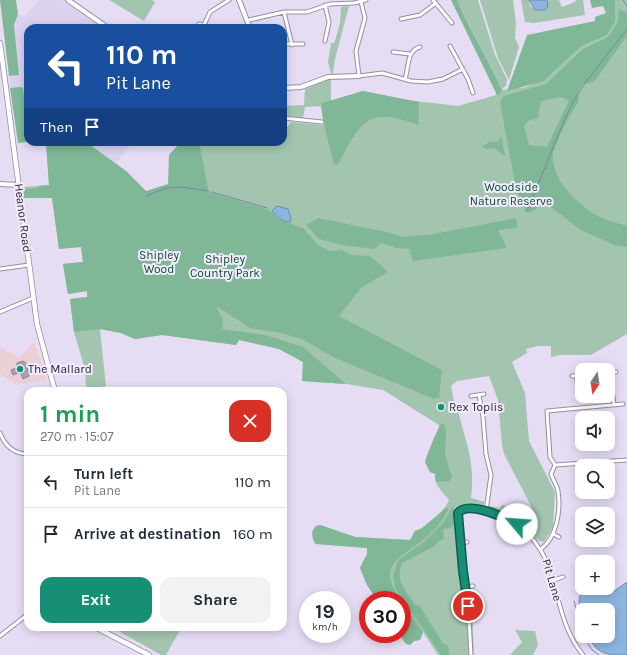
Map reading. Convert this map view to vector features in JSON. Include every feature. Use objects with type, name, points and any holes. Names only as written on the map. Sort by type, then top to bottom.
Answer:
[{"type":"main road","name":"Heanor Road","points":[[0,43],[33,298],[40,337],[55,387]]},
{"type":"main road","points":[[103,631],[149,655]]},
{"type":"street","points":[[68,0],[102,24]]},
{"type":"street","points":[[204,24],[210,12],[229,0]]},
{"type":"street","points":[[239,0],[249,24]]},
{"type":"street","points":[[248,20],[284,12],[312,11],[325,5],[361,2],[366,0]]},
{"type":"street","points":[[401,19],[420,15],[435,1],[452,23]]},
{"type":"street","points":[[359,76],[356,51],[365,18],[361,2]]},
{"type":"street","points":[[325,5],[329,22],[325,41]]},
{"type":"street","points":[[284,12],[287,24]]},
{"type":"street","points":[[448,16],[452,13]]},
{"type":"street","points":[[287,24],[292,45]]},
{"type":"street","points":[[287,44],[303,44]]},
{"type":"street","points":[[450,46],[463,69],[473,93]]},
{"type":"street","points":[[405,79],[410,54],[414,48],[420,47]]},
{"type":"street","points":[[393,52],[410,54]]},
{"type":"street","points":[[456,56],[460,54]]},
{"type":"street","points":[[287,88],[301,87],[328,77],[359,76],[382,73],[419,82],[433,82],[448,77],[463,69]]},
{"type":"street","points":[[466,86],[470,85]]},
{"type":"street","points":[[287,118],[322,122]]},
{"type":"street","points":[[0,184],[19,185]]},
{"type":"street","points":[[0,269],[29,265]]},
{"type":"street","points":[[0,312],[33,298]]},
{"type":"street","points":[[471,396],[484,394]]},
{"type":"street","points":[[479,395],[483,417],[486,454],[491,475],[486,511]]},
{"type":"street","points":[[555,465],[550,457],[547,411],[623,404]]},
{"type":"street","points":[[0,433],[6,444],[17,452],[24,453]]},
{"type":"street","points":[[17,452],[18,448]]},
{"type":"street","points":[[555,465],[627,460]]},
{"type":"street","points":[[541,549],[548,544],[556,528],[558,499],[557,489],[551,474],[555,465]]},
{"type":"street","points":[[491,475],[496,475]]},
{"type":"street","name":"Pit Lane","points":[[470,655],[469,615],[458,517],[460,511],[468,509],[486,511],[517,524],[541,549],[554,580],[563,618],[574,642],[584,655]]},
{"type":"street","points":[[553,534],[559,537]]},
{"type":"street","points":[[460,543],[467,542]]},
{"type":"street","points":[[554,580],[563,577]]},
{"type":"street","points":[[466,587],[473,586]]},
{"type":"street","points":[[469,615],[477,615]]},
{"type":"street","points":[[0,636],[24,617]]},
{"type":"shaded area","points":[[40,0],[62,0],[95,24],[24,24],[24,96],[23,88],[10,88],[9,76],[19,75],[14,25],[18,14],[25,16]]},
{"type":"shaded area","points":[[92,146],[130,146],[116,163]]},
{"type":"shaded area","points":[[34,342],[47,380],[17,385],[0,374],[0,347],[19,358]]},
{"type":"green space","points":[[0,0],[16,0],[18,14],[14,25],[19,75],[9,76]]},
{"type":"green space","points":[[109,0],[152,0],[155,2],[144,21]]},
{"type":"green space","points":[[451,0],[457,0],[491,67],[502,90],[499,95],[497,95]]},
{"type":"green space","points":[[457,0],[478,0],[495,55],[507,79],[506,86],[502,90],[492,67]]},
{"type":"green space","points":[[480,0],[513,0],[516,23],[515,38],[519,47],[509,80],[498,58]]},
{"type":"green space","points":[[521,0],[529,0],[530,6],[540,11],[547,7],[547,0],[559,0],[562,7],[575,2],[576,0],[583,0],[585,15],[534,23],[525,22]]},
{"type":"green space","points":[[590,0],[615,0],[615,22],[607,35],[582,46],[544,81],[507,91],[527,35],[595,21],[595,17],[606,13],[603,6],[592,8]]},
{"type":"green space","points":[[615,0],[627,0],[627,334],[591,355],[560,355],[551,357],[551,346],[538,346],[526,349],[527,353],[512,362],[525,393],[529,441],[555,492],[553,527],[544,542],[537,539],[518,522],[490,508],[490,506],[500,508],[502,505],[517,509],[527,514],[528,511],[532,511],[531,506],[504,454],[498,400],[489,376],[457,381],[451,386],[454,402],[456,402],[457,405],[471,460],[471,498],[485,502],[482,507],[461,505],[463,541],[472,607],[474,655],[438,655],[423,632],[420,640],[414,641],[410,645],[405,643],[411,643],[411,591],[371,591],[360,568],[367,554],[367,548],[316,544],[314,542],[312,531],[316,526],[320,525],[355,537],[410,540],[415,531],[435,518],[444,509],[449,500],[439,488],[436,482],[435,474],[430,472],[425,462],[434,442],[434,438],[440,430],[439,425],[383,390],[346,384],[302,381],[303,362],[279,349],[239,340],[236,345],[162,335],[135,339],[121,333],[100,329],[106,386],[86,387],[85,369],[74,332],[70,299],[87,297],[87,291],[68,294],[63,264],[83,262],[81,247],[59,249],[52,198],[24,198],[23,187],[49,185],[46,146],[92,146],[126,171],[146,191],[209,192],[200,146],[287,146],[287,128],[291,122],[324,125],[321,106],[305,107],[303,118],[287,116],[287,106],[304,105],[305,89],[328,79],[331,79],[331,101],[363,91],[407,100],[458,106],[496,95],[495,88],[502,90],[526,87],[552,74],[582,46],[607,35],[615,22]]},
{"type":"green space","points":[[349,6],[335,59],[333,73],[331,74],[328,62],[331,43],[334,43],[335,41],[340,23],[341,7]]},
{"type":"green space","points":[[619,9],[627,13],[627,36],[594,82],[583,84],[578,92],[579,101],[554,150],[553,164],[556,173],[567,190],[581,204],[596,215],[627,226],[627,247],[614,245],[581,230],[548,205],[541,206],[529,213],[526,212],[516,189],[500,102],[503,97],[507,95],[546,84],[583,49],[608,37],[618,22]],"holes":[[[562,97],[569,101],[547,147],[529,145],[524,126],[528,121],[538,118],[541,101]]]},
{"type":"green space","points":[[10,88],[23,88],[24,142],[18,143]]},
{"type":"green space","points":[[363,91],[419,102],[418,125],[401,119],[387,117],[376,118],[367,122],[359,129],[352,139],[338,165],[334,164],[324,125],[321,106],[322,103]]},
{"type":"green space","points":[[501,135],[505,156],[494,148],[486,149],[482,147],[489,142],[499,141]]},
{"type":"green space","name":"Shipley Wood","points":[[46,146],[92,146],[126,171],[146,191],[168,184],[169,155],[177,146],[200,146],[209,192],[269,210],[280,220],[303,228],[319,246],[331,251],[341,250],[352,255],[370,256],[388,272],[362,287],[339,316],[442,370],[439,397],[434,399],[335,358],[302,339],[281,333],[250,328],[218,307],[217,308],[223,320],[222,329],[265,335],[303,347],[346,384],[302,381],[303,362],[279,349],[239,340],[236,345],[162,335],[135,339],[121,333],[100,329],[74,332],[70,299],[87,297],[87,291],[68,294],[63,264],[83,262],[81,247],[59,249],[52,198],[24,198],[23,191],[26,189],[39,188],[39,186],[49,185]]},
{"type":"green space","points":[[318,218],[391,233],[402,237],[434,234],[516,218],[517,228],[498,230],[507,248],[413,261],[409,249],[396,248],[382,243],[374,249],[342,245],[319,239],[306,225]]},
{"type":"green space","points":[[441,424],[444,424],[445,427],[445,452],[448,467],[452,476],[450,481],[436,482],[435,474],[430,472],[425,462],[435,435]]},
{"type":"green space","points":[[453,506],[454,524],[451,528],[443,529],[444,539],[439,541],[435,546],[402,563],[400,576],[405,591],[397,591],[395,588],[393,576],[398,560],[424,542],[443,523]]},
{"type":"green space","points":[[447,507],[448,510],[446,514],[434,530],[399,558],[394,564],[391,571],[391,579],[396,591],[371,591],[360,568],[367,554],[367,548],[316,544],[312,537],[314,528],[320,525],[355,537],[410,540],[415,531],[421,529]]},
{"type":"green space","points":[[411,599],[416,606],[419,605],[443,643],[448,646],[450,655],[441,655],[411,611]]},
{"type":"green space","points":[[411,615],[423,632],[420,640],[414,641],[410,645],[405,643],[411,643]]},
{"type":"green space","points":[[515,630],[535,631],[538,645],[533,655],[510,655],[522,642]]},
{"type":"green space","points":[[118,631],[179,631],[166,655],[161,655]]},
{"type":"water","points":[[529,0],[547,0],[548,7],[545,10],[535,10]]},
{"type":"water","points":[[277,206],[288,209],[291,218],[290,222],[280,219],[272,211]]},
{"type":"water","points":[[627,582],[627,655],[603,653],[595,647],[593,643],[615,643],[615,603],[579,603],[580,595],[615,595],[615,591]]},
{"type":"building","name":"The Mallard","points":[[23,361],[27,364],[29,376],[23,379],[20,372],[13,375],[11,370],[17,368],[17,363]]},
{"type":"waterway","points":[[623,0],[627,6]]},
{"type":"waterway","points":[[527,211],[573,102],[585,83],[627,29]]},
{"type":"waterway","points":[[146,196],[166,188],[181,187],[209,191]]},
{"type":"waterway","points":[[212,192],[267,208]]},
{"type":"waterway","points":[[574,601],[575,605]]},
{"type":"waterway","points":[[588,643],[592,650],[599,655]]},
{"type":"place","name":"The Mallard","points":[[20,369]]},
{"type":"place","name":"Rex Toplis","points":[[441,407]]},
{"type":"route","points":[[468,606],[463,571],[458,513],[460,510],[465,509],[483,510],[517,524]]},
{"type":"park label","name":"Woodside Nature Reserve","points":[[511,194]]},
{"type":"park label","name":"Shipley Country Park","points":[[225,266]]}]
